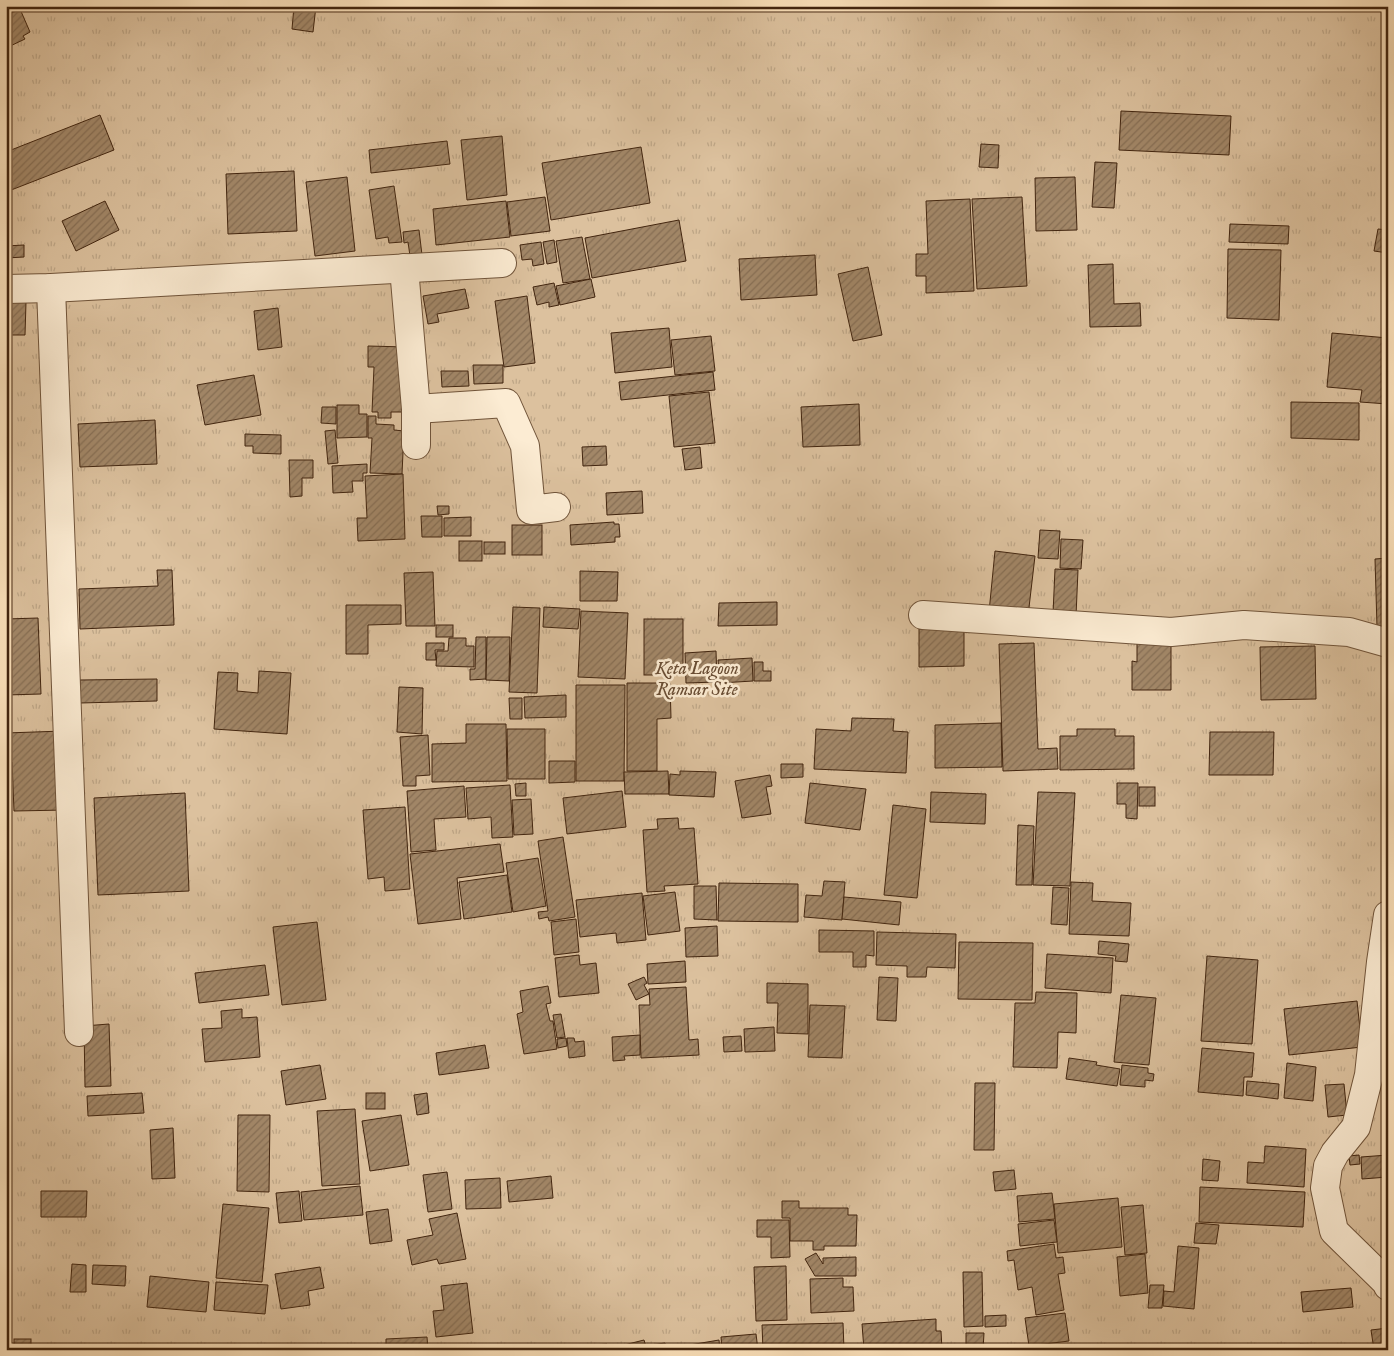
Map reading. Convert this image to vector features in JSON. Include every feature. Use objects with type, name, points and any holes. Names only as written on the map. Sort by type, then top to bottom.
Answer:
[{"type":"street","points":[[6,289],[502,263]]},
{"type":"street","points":[[404,268],[416,409],[416,445]]},
{"type":"street","points":[[51,288],[78,1032]]},
{"type":"street","points":[[416,409],[506,402],[525,446],[530,510],[556,507]]},
{"type":"street","points":[[923,615],[1171,632],[1253,626],[1349,632],[1388,643]]},
{"type":"street","points":[[1388,915],[1369,1075],[1356,1127],[1328,1166],[1325,1188],[1334,1231],[1388,1286]]},
{"type":"green space","name":"Keta Lagoon Ramsar Site","points":[[6,6],[1388,6],[1388,1350],[6,1350]]},
{"type":"building","points":[[294,6],[316,6],[313,32],[292,29]]},
{"type":"building","points":[[20,9],[30,32],[23,36],[25,39],[6,48],[6,16]]},
{"type":"building","points":[[1121,111],[1231,116],[1229,155],[1119,150]]},
{"type":"building","points":[[100,115],[114,150],[6,192],[6,152]]},
{"type":"building","points":[[502,136],[507,195],[467,200],[461,140]]},
{"type":"building","points":[[447,141],[450,164],[371,173],[369,150]]},
{"type":"building","points":[[981,144],[999,145],[998,168],[979,167]]},
{"type":"building","points":[[641,147],[650,203],[551,220],[542,163]]},
{"type":"building","points":[[1095,162],[1117,163],[1114,208],[1092,207]]},
{"type":"building","points":[[294,171],[297,231],[228,234],[226,174]]},
{"type":"building","points":[[347,177],[355,251],[315,256],[306,182]]},
{"type":"building","points":[[1075,177],[1077,230],[1036,231],[1035,178]]},
{"type":"building","points":[[394,186],[402,242],[389,243],[388,237],[376,239],[369,190]]},
{"type":"building","points":[[545,197],[550,231],[511,236],[507,202]]},
{"type":"building","points":[[1022,197],[1027,286],[977,289],[972,199]]},
{"type":"building","points":[[970,199],[974,291],[926,293],[926,276],[916,276],[916,254],[928,254],[926,201]]},
{"type":"building","points":[[105,201],[119,230],[76,251],[62,221]]},
{"type":"building","points":[[506,201],[510,237],[436,245],[433,209]]},
{"type":"building","points":[[679,220],[686,261],[592,278],[585,238]]},
{"type":"building","points":[[1230,224],[1289,226],[1288,244],[1229,242]]},
{"type":"building","points":[[1378,229],[1388,230],[1388,253],[1374,251]]},
{"type":"building","points":[[419,230],[422,255],[410,256],[408,242],[404,243],[403,232]]},
{"type":"building","points":[[582,237],[590,279],[563,283],[556,241]]},
{"type":"building","points":[[554,240],[557,262],[547,264],[543,242]]},
{"type":"building","points":[[541,242],[544,264],[533,266],[532,259],[522,260],[520,245]]},
{"type":"building","points":[[24,245],[24,257],[6,258],[6,246]]},
{"type":"building","points":[[1228,249],[1281,250],[1279,320],[1227,318]]},
{"type":"building","points":[[815,255],[817,295],[741,300],[739,259]]},
{"type":"building","points":[[1113,264],[1114,304],[1140,303],[1141,326],[1090,327],[1088,265]]},
{"type":"building","points":[[868,267],[882,335],[853,341],[838,274]]},
{"type":"building","points":[[591,279],[595,297],[560,305],[556,286]]},
{"type":"building","points":[[554,283],[559,305],[549,307],[549,302],[537,305],[533,287]]},
{"type":"building","points":[[465,289],[469,308],[437,314],[439,322],[428,324],[423,296]]},
{"type":"building","points":[[527,296],[535,363],[504,367],[495,301]]},
{"type":"building","points":[[6,302],[26,302],[25,335],[6,335]]},
{"type":"building","points":[[278,308],[282,347],[258,350],[254,311]]},
{"type":"building","points":[[669,328],[672,367],[615,373],[611,333]]},
{"type":"building","points":[[1332,333],[1388,338],[1388,404],[1360,402],[1362,390],[1327,387]]},
{"type":"building","points":[[711,336],[715,371],[675,375],[671,340]]},
{"type":"building","points":[[368,346],[406,347],[404,412],[391,412],[391,418],[378,418],[378,412],[372,412],[374,367],[368,367]]},
{"type":"building","points":[[473,365],[503,365],[503,383],[474,384]]},
{"type":"building","points":[[441,371],[468,371],[469,386],[442,387]]},
{"type":"building","points":[[713,372],[715,390],[621,400],[619,382]]},
{"type":"building","points":[[254,375],[261,415],[205,425],[197,385]]},
{"type":"building","points":[[709,392],[715,443],[674,447],[669,396]]},
{"type":"building","points":[[1291,402],[1359,403],[1359,440],[1291,438]]},
{"type":"building","points":[[859,404],[860,445],[803,447],[801,407]]},
{"type":"building","points":[[337,405],[359,405],[359,414],[367,414],[367,437],[337,438]]},
{"type":"building","points":[[322,407],[336,407],[336,424],[321,423]]},
{"type":"building","points":[[368,416],[376,416],[376,424],[394,425],[394,430],[404,431],[402,474],[370,473],[372,438],[368,438]]},
{"type":"building","points":[[155,420],[157,464],[80,467],[78,424]]},
{"type":"building","points":[[335,430],[338,463],[328,464],[325,431]]},
{"type":"building","points":[[245,434],[281,435],[281,454],[253,453],[253,446],[245,446]]},
{"type":"building","points":[[606,446],[607,465],[583,466],[582,447]]},
{"type":"building","points":[[700,447],[702,468],[685,470],[682,449]]},
{"type":"building","points":[[289,460],[313,460],[313,478],[302,478],[302,496],[290,497]]},
{"type":"building","points":[[367,464],[367,473],[363,473],[363,481],[352,481],[353,492],[333,493],[332,466]]},
{"type":"building","points":[[403,474],[405,539],[358,541],[357,518],[367,518],[365,476]]},
{"type":"building","points":[[642,491],[643,513],[607,515],[606,493]]},
{"type":"building","points":[[437,506],[449,506],[449,514],[438,515]]},
{"type":"building","points":[[421,516],[442,516],[442,537],[422,537]]},
{"type":"building","points":[[471,517],[471,536],[444,536],[444,518]]},
{"type":"building","points":[[614,522],[614,524],[619,524],[620,537],[615,537],[615,542],[571,545],[570,525]]},
{"type":"building","points":[[512,525],[542,525],[542,555],[512,555]]},
{"type":"building","points":[[1040,530],[1060,531],[1058,559],[1038,558]]},
{"type":"building","points":[[1061,539],[1083,540],[1081,569],[1060,568]]},
{"type":"building","points":[[459,541],[482,541],[482,561],[459,561]]},
{"type":"building","points":[[484,542],[505,542],[505,554],[484,554]]},
{"type":"building","points":[[995,551],[1035,556],[1028,616],[989,612]]},
{"type":"building","points":[[1388,558],[1388,626],[1377,627],[1375,559]]},
{"type":"building","points":[[1055,569],[1078,570],[1076,616],[1053,614]]},
{"type":"building","points":[[157,570],[172,570],[174,625],[80,629],[79,589],[158,586]]},
{"type":"building","points":[[580,571],[618,572],[617,601],[580,601]]},
{"type":"building","points":[[433,572],[435,626],[406,626],[404,573]]},
{"type":"building","points":[[777,602],[777,625],[718,626],[719,603]]},
{"type":"building","points":[[346,605],[401,605],[401,624],[368,625],[368,654],[346,654]]},
{"type":"building","points":[[513,607],[540,608],[537,693],[509,692]]},
{"type":"building","points":[[544,607],[580,609],[578,629],[543,627]]},
{"type":"building","points":[[581,611],[628,613],[625,679],[578,677]]},
{"type":"building","points":[[38,618],[41,694],[6,695],[6,619]]},
{"type":"building","points":[[644,619],[683,619],[683,675],[644,675]]},
{"type":"building","points":[[436,625],[453,625],[453,637],[436,637]]},
{"type":"building","points":[[964,628],[964,666],[919,667],[919,629]]},
{"type":"building","points":[[476,637],[486,637],[486,679],[470,680],[470,669],[475,669]]},
{"type":"building","points":[[487,637],[510,637],[509,681],[486,680]]},
{"type":"building","points":[[449,638],[466,638],[466,646],[474,646],[474,667],[436,666],[437,651],[448,651]]},
{"type":"building","points":[[1137,641],[1171,641],[1171,690],[1132,690],[1132,661],[1137,662]]},
{"type":"building","points":[[426,643],[444,643],[444,650],[435,650],[436,660],[426,660]]},
{"type":"building","points":[[1034,643],[1038,749],[1057,748],[1058,769],[1003,771],[999,644]]},
{"type":"building","points":[[1315,646],[1316,699],[1261,700],[1260,647]]},
{"type":"building","points":[[716,651],[717,682],[686,683],[685,653]]},
{"type":"building","points":[[752,658],[753,681],[720,683],[718,660]]},
{"type":"building","points":[[754,662],[763,662],[763,671],[771,671],[771,681],[754,681]]},
{"type":"building","points":[[259,671],[291,673],[287,734],[214,729],[218,672],[238,673],[237,691],[258,693]]},
{"type":"building","points":[[157,679],[157,701],[80,703],[80,680]]},
{"type":"building","points":[[627,683],[670,683],[671,718],[657,719],[657,771],[627,771]]},
{"type":"building","points":[[576,685],[625,685],[624,781],[576,781]]},
{"type":"building","points":[[399,687],[423,688],[422,734],[397,732]]},
{"type":"building","points":[[566,695],[566,717],[525,718],[524,697]]},
{"type":"building","points":[[509,698],[522,698],[522,719],[510,719]]},
{"type":"building","points":[[852,718],[894,719],[893,731],[908,732],[906,773],[814,769],[816,729],[851,731]]},
{"type":"building","points":[[1001,723],[1002,767],[935,768],[935,725]]},
{"type":"building","points":[[466,724],[506,724],[507,781],[432,782],[432,744],[466,743]]},
{"type":"building","points":[[507,729],[545,729],[545,779],[508,779]]},
{"type":"building","points":[[1077,729],[1115,729],[1115,736],[1134,736],[1134,769],[1060,770],[1060,736],[1077,736]]},
{"type":"building","points":[[63,731],[66,810],[14,811],[12,762],[6,762],[6,733]]},
{"type":"building","points":[[1210,732],[1274,732],[1273,775],[1209,775]]},
{"type":"building","points":[[428,735],[430,775],[416,776],[416,786],[403,786],[400,737]]},
{"type":"building","points":[[549,761],[575,761],[575,782],[549,783]]},
{"type":"building","points":[[781,764],[803,764],[803,777],[781,778]]},
{"type":"building","points":[[668,771],[669,794],[625,794],[624,772]]},
{"type":"building","points":[[680,771],[716,772],[714,797],[669,795],[670,774],[680,775]]},
{"type":"building","points":[[770,775],[772,786],[766,787],[771,814],[742,818],[735,781]]},
{"type":"building","points":[[526,783],[526,796],[516,796],[515,784]]},
{"type":"building","points":[[810,783],[866,789],[860,830],[805,823]]},
{"type":"building","points":[[1117,783],[1138,783],[1137,819],[1126,818],[1126,804],[1117,804]]},
{"type":"building","points":[[510,785],[513,837],[492,838],[491,817],[468,819],[466,788]]},
{"type":"building","points":[[464,786],[466,817],[434,819],[436,850],[411,852],[407,791]]},
{"type":"building","points":[[1139,787],[1155,787],[1155,806],[1139,806]]},
{"type":"building","points":[[622,791],[626,827],[567,834],[563,798]]},
{"type":"building","points":[[931,792],[986,794],[985,824],[930,822]]},
{"type":"building","points":[[1038,792],[1075,793],[1070,886],[1033,885]]},
{"type":"building","points":[[185,793],[189,891],[98,895],[94,798]]},
{"type":"building","points":[[531,799],[533,834],[514,835],[512,800]]},
{"type":"building","points":[[893,805],[926,809],[917,898],[884,895]]},
{"type":"building","points":[[405,807],[410,889],[385,891],[384,877],[368,879],[363,810]]},
{"type":"building","points":[[678,818],[679,829],[694,828],[698,884],[664,886],[665,891],[647,892],[643,830],[658,829],[657,819]]},
{"type":"building","points":[[1018,825],[1034,826],[1032,885],[1016,885]]},
{"type":"building","points":[[563,837],[575,917],[549,921],[548,917],[539,919],[538,912],[548,911],[538,841]]},
{"type":"building","points":[[500,844],[504,872],[457,878],[461,919],[418,924],[410,854]]},
{"type":"building","points":[[538,858],[546,906],[513,912],[506,863]]},
{"type":"building","points":[[507,875],[512,912],[464,919],[459,882]]},
{"type":"building","points":[[824,881],[845,882],[842,920],[804,917],[806,895],[822,896]]},
{"type":"building","points":[[1071,882],[1093,883],[1092,901],[1131,903],[1129,936],[1069,934]]},
{"type":"building","points":[[719,883],[798,884],[798,922],[718,921]]},
{"type":"building","points":[[694,886],[716,886],[717,920],[694,919]]},
{"type":"building","points":[[1053,887],[1069,888],[1067,925],[1051,924]]},
{"type":"building","points":[[675,892],[680,931],[648,935],[643,896]]},
{"type":"building","points":[[642,893],[646,940],[617,943],[616,933],[580,937],[576,900]]},
{"type":"building","points":[[844,897],[901,902],[899,925],[842,919]]},
{"type":"building","points":[[576,919],[579,952],[554,955],[551,922]]},
{"type":"building","points":[[317,922],[326,1000],[282,1005],[273,927]]},
{"type":"building","points":[[717,926],[718,956],[686,957],[685,928]]},
{"type":"building","points":[[819,930],[874,931],[874,956],[866,955],[866,967],[853,967],[853,952],[819,952]]},
{"type":"building","points":[[877,932],[956,934],[955,968],[927,967],[926,977],[907,977],[907,966],[876,965]]},
{"type":"building","points":[[1099,941],[1129,944],[1127,962],[1115,961],[1116,956],[1098,954]]},
{"type":"building","points":[[959,942],[1033,943],[1032,1000],[958,999]]},
{"type":"building","points":[[1047,954],[1113,958],[1111,993],[1045,988]]},
{"type":"building","points":[[579,955],[580,965],[596,963],[599,993],[559,997],[555,958]]},
{"type":"building","points":[[1207,956],[1258,960],[1252,1044],[1201,1041]]},
{"type":"building","points":[[685,961],[686,982],[648,984],[647,964]]},
{"type":"building","points":[[265,965],[269,995],[199,1003],[195,973]]},
{"type":"building","points":[[644,977],[647,983],[644,985],[649,994],[636,1000],[628,984]]},
{"type":"building","points":[[879,977],[898,978],[896,1021],[877,1020]]},
{"type":"building","points":[[767,983],[808,984],[808,1034],[777,1033],[778,1003],[767,1003]]},
{"type":"building","points":[[548,986],[551,1003],[546,1004],[550,1021],[553,1021],[557,1049],[524,1054],[517,1014],[523,1012],[520,991]]},
{"type":"building","points":[[686,987],[689,1040],[698,1039],[699,1055],[641,1058],[639,1005],[650,1005],[649,989]]},
{"type":"building","points":[[1036,992],[1077,993],[1076,1033],[1058,1032],[1057,1068],[1013,1067],[1015,1003],[1035,1003]]},
{"type":"building","points":[[1121,995],[1156,998],[1149,1065],[1114,1062]]},
{"type":"building","points":[[1357,1001],[1362,1047],[1289,1055],[1284,1009]]},
{"type":"building","points":[[810,1005],[845,1006],[842,1058],[808,1057]]},
{"type":"building","points":[[242,1009],[242,1018],[257,1017],[260,1057],[205,1062],[202,1029],[222,1028],[221,1011]]},
{"type":"building","points":[[561,1014],[565,1037],[557,1038],[553,1015]]},
{"type":"building","points":[[109,1024],[111,1086],[85,1087],[84,1026]]},
{"type":"building","points":[[774,1027],[775,1051],[745,1052],[744,1029]]},
{"type":"building","points":[[640,1035],[640,1055],[624,1056],[625,1060],[613,1061],[612,1037]]},
{"type":"building","points":[[741,1036],[742,1051],[724,1052],[723,1037]]},
{"type":"building","points":[[566,1038],[567,1046],[558,1048],[557,1039]]},
{"type":"building","points":[[567,1038],[574,1038],[575,1042],[584,1041],[585,1056],[569,1058]]},
{"type":"building","points":[[485,1045],[489,1068],[439,1075],[436,1053]]},
{"type":"building","points":[[1202,1048],[1254,1053],[1252,1077],[1244,1077],[1243,1096],[1198,1092]]},
{"type":"building","points":[[1069,1058],[1097,1062],[1096,1065],[1120,1069],[1117,1086],[1066,1079]]},
{"type":"building","points":[[1287,1063],[1316,1067],[1313,1101],[1284,1098]]},
{"type":"building","points":[[320,1065],[326,1099],[286,1105],[281,1071]]},
{"type":"building","points":[[1122,1065],[1148,1068],[1148,1073],[1154,1074],[1153,1081],[1145,1080],[1145,1087],[1120,1085]]},
{"type":"building","points":[[1247,1081],[1279,1084],[1278,1099],[1246,1095]]},
{"type":"building","points":[[975,1083],[995,1083],[994,1150],[974,1150]]},
{"type":"building","points":[[1344,1084],[1347,1115],[1328,1117],[1325,1085]]},
{"type":"building","points":[[142,1093],[144,1113],[88,1116],[87,1096]]},
{"type":"building","points":[[366,1093],[385,1093],[385,1109],[366,1109]]},
{"type":"building","points":[[427,1093],[429,1113],[417,1115],[414,1095]]},
{"type":"building","points":[[355,1109],[360,1184],[322,1186],[317,1111]]},
{"type":"building","points":[[238,1115],[270,1115],[269,1192],[237,1191]]},
{"type":"building","points":[[401,1115],[409,1165],[370,1171],[362,1121]]},
{"type":"building","points":[[173,1128],[175,1178],[152,1179],[150,1130]]},
{"type":"building","points":[[1265,1146],[1306,1149],[1304,1187],[1247,1183],[1248,1162],[1264,1163]]},
{"type":"building","points":[[1359,1155],[1360,1164],[1350,1165],[1349,1156]]},
{"type":"building","points":[[1388,1155],[1388,1177],[1362,1179],[1361,1157]]},
{"type":"building","points":[[1203,1159],[1220,1161],[1218,1181],[1202,1180]]},
{"type":"building","points":[[1014,1170],[1016,1189],[995,1191],[993,1172]]},
{"type":"building","points":[[447,1172],[452,1209],[428,1212],[423,1175]]},
{"type":"building","points":[[551,1176],[553,1198],[509,1202],[507,1181]]},
{"type":"building","points":[[500,1178],[501,1208],[466,1209],[465,1180]]},
{"type":"building","points":[[360,1186],[363,1215],[304,1220],[301,1192]]},
{"type":"building","points":[[1200,1187],[1305,1192],[1303,1227],[1199,1222]]},
{"type":"building","points":[[41,1191],[87,1191],[86,1217],[41,1217]]},
{"type":"building","points":[[299,1191],[302,1221],[279,1223],[276,1193]]},
{"type":"building","points":[[1052,1193],[1055,1219],[1019,1222],[1017,1196]]},
{"type":"building","points":[[1118,1198],[1122,1247],[1058,1253],[1054,1204]]},
{"type":"building","points":[[782,1201],[799,1201],[799,1208],[848,1208],[848,1215],[857,1215],[856,1246],[824,1246],[824,1250],[813,1250],[813,1241],[790,1241],[790,1218],[782,1218]]},
{"type":"building","points":[[223,1204],[269,1208],[262,1282],[216,1278]]},
{"type":"building","points":[[1143,1205],[1147,1253],[1125,1255],[1121,1207]]},
{"type":"building","points":[[388,1209],[392,1241],[370,1244],[366,1212]]},
{"type":"building","points":[[457,1213],[466,1259],[439,1264],[437,1259],[412,1265],[407,1240],[433,1235],[429,1219]]},
{"type":"building","points":[[757,1220],[789,1220],[790,1257],[771,1258],[771,1237],[757,1237]]},
{"type":"building","points":[[1054,1220],[1057,1242],[1020,1246],[1018,1224]]},
{"type":"building","points":[[1196,1223],[1219,1225],[1216,1244],[1194,1243]]},
{"type":"building","points":[[1054,1244],[1056,1258],[1063,1257],[1065,1273],[1058,1274],[1064,1310],[1036,1315],[1032,1287],[1018,1290],[1014,1260],[1008,1261],[1007,1251]]},
{"type":"building","points":[[1178,1246],[1199,1248],[1194,1309],[1163,1306],[1164,1291],[1174,1292]]},
{"type":"building","points":[[816,1253],[823,1264],[823,1258],[856,1257],[856,1276],[815,1276],[805,1259]]},
{"type":"building","points":[[1145,1254],[1148,1293],[1120,1296],[1117,1257]]},
{"type":"building","points":[[72,1264],[86,1265],[86,1292],[70,1292]]},
{"type":"building","points":[[93,1265],[126,1266],[125,1286],[92,1284]]},
{"type":"building","points":[[786,1266],[787,1320],[756,1321],[754,1267]]},
{"type":"building","points":[[320,1267],[324,1288],[308,1291],[310,1305],[281,1309],[275,1274]]},
{"type":"building","points":[[963,1272],[982,1272],[983,1326],[964,1327]]},
{"type":"building","points":[[150,1276],[209,1282],[206,1312],[147,1307]]},
{"type":"building","points":[[843,1278],[843,1287],[853,1287],[854,1311],[811,1313],[810,1279]]},
{"type":"building","points":[[216,1282],[268,1285],[265,1314],[214,1310]]},
{"type":"building","points":[[467,1283],[473,1333],[436,1337],[433,1311],[444,1310],[441,1286]]},
{"type":"building","points":[[1150,1285],[1164,1285],[1162,1308],[1148,1308]]},
{"type":"building","points":[[1351,1288],[1353,1307],[1303,1312],[1301,1292]]},
{"type":"building","points":[[1065,1313],[1069,1341],[1029,1346],[1025,1318]]},
{"type":"building","points":[[1006,1315],[1006,1326],[985,1327],[985,1316]]},
{"type":"building","points":[[936,1319],[936,1331],[941,1331],[942,1350],[864,1350],[862,1324]]},
{"type":"building","points":[[843,1323],[844,1350],[763,1350],[762,1325]]},
{"type":"building","points":[[1388,1328],[1388,1350],[1374,1350],[1371,1330]]},
{"type":"building","points":[[966,1333],[984,1333],[983,1350],[966,1350]]},
{"type":"building","points":[[756,1334],[758,1350],[722,1350],[721,1337]]},
{"type":"building","points":[[427,1337],[428,1350],[386,1350],[386,1339]]},
{"type":"building","points":[[14,1339],[31,1339],[31,1350],[14,1350]]},
{"type":"building","points":[[644,1340],[647,1350],[625,1350],[624,1345]]},
{"type":"building","points":[[719,1340],[720,1350],[650,1350],[650,1345],[665,1343],[666,1349]]},
{"type":"building","points":[[607,1344],[607,1350],[575,1350],[575,1346]]},
{"type":"building","points":[[1300,1344],[1323,1345],[1322,1350],[1300,1350]]},
{"type":"building","points":[[291,1346],[291,1350],[272,1350],[272,1347]]},
{"type":"building","points":[[298,1347],[335,1348],[335,1350],[297,1350]]}]
